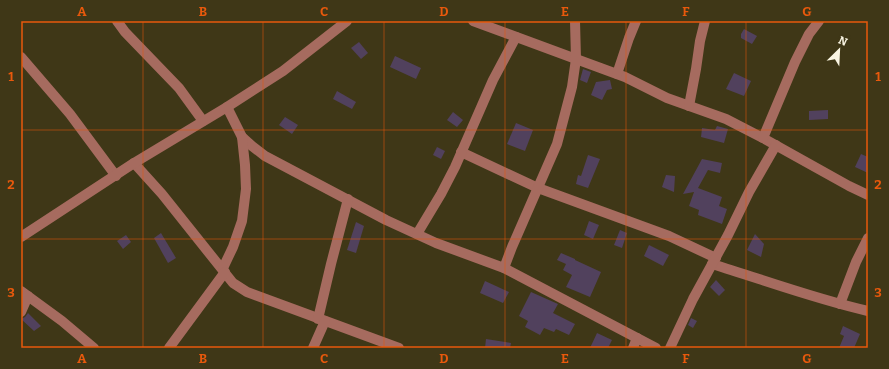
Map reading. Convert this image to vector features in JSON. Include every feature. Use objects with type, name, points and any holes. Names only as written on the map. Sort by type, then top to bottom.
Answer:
[{"type":"street","points":[[117,21],[125,32],[179,88],[203,121]]},
{"type":"street","points":[[21,237],[283,71],[347,21]]},
{"type":"street","points":[[474,21],[625,76],[667,98],[726,119],[868,195]]},
{"type":"street","points":[[504,268],[558,144],[572,87],[576,59],[575,21]]},
{"type":"street","points":[[617,74],[636,21]]},
{"type":"street","points":[[689,106],[700,41],[705,21]]},
{"type":"street","points":[[763,138],[795,62],[809,34],[819,21]]},
{"type":"street","points":[[418,234],[441,194],[493,80],[516,37]]},
{"type":"street","points":[[21,57],[70,114],[116,176]]},
{"type":"street","points":[[169,348],[224,270],[242,222],[246,189],[242,138],[227,107]]},
{"type":"street","points":[[242,138],[265,156],[386,220],[436,243],[504,268],[656,348]]},
{"type":"street","points":[[670,348],[693,298],[728,236],[749,192],[776,145]]},
{"type":"street","points":[[461,152],[538,188],[669,236],[714,261],[775,284],[868,311]]},
{"type":"street","points":[[134,164],[162,194],[234,282],[247,292],[397,348]]},
{"type":"street","points":[[313,348],[322,320],[331,264],[348,199]]},
{"type":"street","points":[[840,304],[856,262],[868,238]]},
{"type":"street","points":[[21,312],[25,293],[94,348]]},
{"type":"street","points":[[633,348],[637,338]]},
{"type":"building","points":[[744,29],[757,36],[752,44],[741,38],[741,34]]},
{"type":"building","points":[[359,42],[368,53],[361,59],[351,48]]},
{"type":"building","points":[[395,56],[421,68],[416,79],[390,67]]},
{"type":"building","points":[[583,69],[591,72],[587,83],[580,80]]},
{"type":"building","points":[[734,73],[751,81],[744,96],[726,89]]},
{"type":"building","points":[[610,80],[612,89],[607,90],[602,100],[591,95],[596,82]]},
{"type":"building","points":[[337,91],[356,102],[352,109],[333,99]]},
{"type":"building","points":[[828,110],[828,119],[809,120],[809,111]]},
{"type":"building","points":[[453,112],[463,120],[457,127],[447,120]]},
{"type":"building","points":[[285,117],[298,125],[292,134],[279,125]]},
{"type":"building","points":[[516,123],[533,130],[525,151],[507,144]]},
{"type":"building","points":[[717,126],[728,129],[724,143],[701,137],[702,128],[715,130]]},
{"type":"building","points":[[437,147],[445,151],[441,159],[433,155]]},
{"type":"building","points":[[861,154],[868,157],[868,173],[855,167]]},
{"type":"building","points":[[588,155],[600,159],[588,188],[576,184],[578,175],[581,176]]},
{"type":"building","points":[[702,159],[722,163],[720,173],[708,170],[698,188],[722,197],[719,206],[727,209],[722,224],[698,215],[699,210],[689,206],[694,192],[683,194]]},
{"type":"building","points":[[666,175],[675,176],[674,192],[662,187]]},
{"type":"building","points":[[589,221],[599,225],[593,239],[584,235]]},
{"type":"building","points":[[356,222],[364,226],[356,253],[347,250]]},
{"type":"building","points":[[620,230],[627,233],[622,248],[614,245]]},
{"type":"building","points":[[161,233],[176,258],[168,263],[154,238]]},
{"type":"building","points":[[755,234],[764,244],[761,257],[747,250]]},
{"type":"building","points":[[126,235],[131,242],[123,249],[117,241]]},
{"type":"building","points":[[649,245],[669,255],[663,266],[644,256]]},
{"type":"building","points":[[561,253],[601,272],[590,297],[566,287],[572,275],[563,270],[566,264],[557,260]]},
{"type":"building","points":[[716,280],[725,290],[719,296],[710,287]]},
{"type":"building","points":[[485,281],[509,292],[503,303],[480,293]]},
{"type":"building","points":[[531,292],[558,304],[553,313],[575,324],[569,335],[556,329],[554,332],[544,328],[540,335],[525,327],[528,321],[519,316]]},
{"type":"building","points":[[28,313],[41,326],[34,331],[21,319]]},
{"type":"building","points":[[691,318],[697,321],[693,328],[688,325]]},
{"type":"building","points":[[843,326],[860,334],[854,348],[839,348],[844,336],[840,334]]},
{"type":"building","points":[[597,333],[612,340],[608,348],[590,348]]},
{"type":"building","points":[[486,339],[511,343],[510,348],[485,348]]}]
